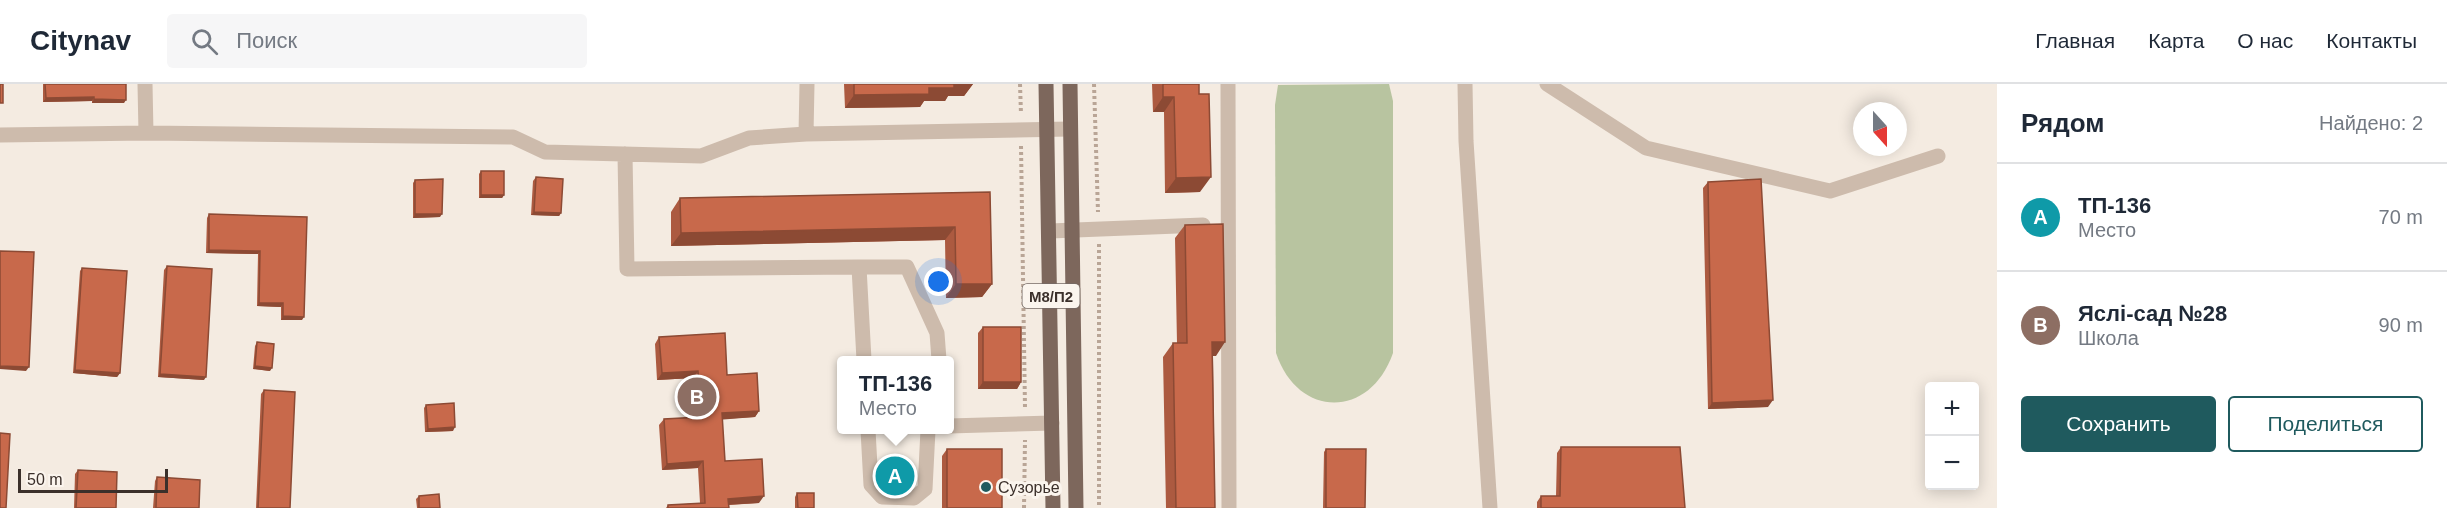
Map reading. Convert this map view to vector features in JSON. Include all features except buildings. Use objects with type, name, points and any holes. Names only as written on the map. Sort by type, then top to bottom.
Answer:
[{"type":"main road","name":"М8/П2","points":[[1046,84],[1053,508]]},
{"type":"main road","name":"М8/П2","points":[[1070,84],[1074,229],[1076,508]]},
{"type":"street","points":[[145,84],[146,133]]},
{"type":"street","points":[[806,134],[807,84]]},
{"type":"street","points":[[1228,84],[1229,508]]},
{"type":"street","points":[[1465,84],[1491,508]]},
{"type":"street","points":[[1547,84],[1646,148],[1830,191],[1938,156]]},
{"type":"street","points":[[0,135],[146,133],[513,137],[545,152],[700,156],[749,138],[806,134],[1070,129]]},
{"type":"street","points":[[625,154],[627,269],[908,267],[937,333],[939,356]]},
{"type":"street","points":[[1050,231],[1229,224]]},
{"type":"street","points":[[859,267],[864,356]]},
{"type":"street","points":[[954,426],[1052,423]]},
{"type":"street","points":[[868,434],[871,485],[882,497],[914,498],[926,489],[928,434]]},
{"type":"path","points":[[1020,84],[1024,508]]},
{"type":"path","points":[[1094,84],[1099,228],[1100,508]]},
{"type":"green space","points":[[1389,84],[1393,101],[1393,353],[1382,375],[1368,390],[1352,399],[1334,402],[1317,399],[1300,390],[1286,375],[1276,353],[1275,105],[1278,85]]},
{"type":"place","name":"Яслі-сад №28","points":[[697,397]]},
{"type":"place","name":"ТП-136","points":[[895,476]]},
{"type":"place","name":"Сузорье","points":[[986,487]]}]
